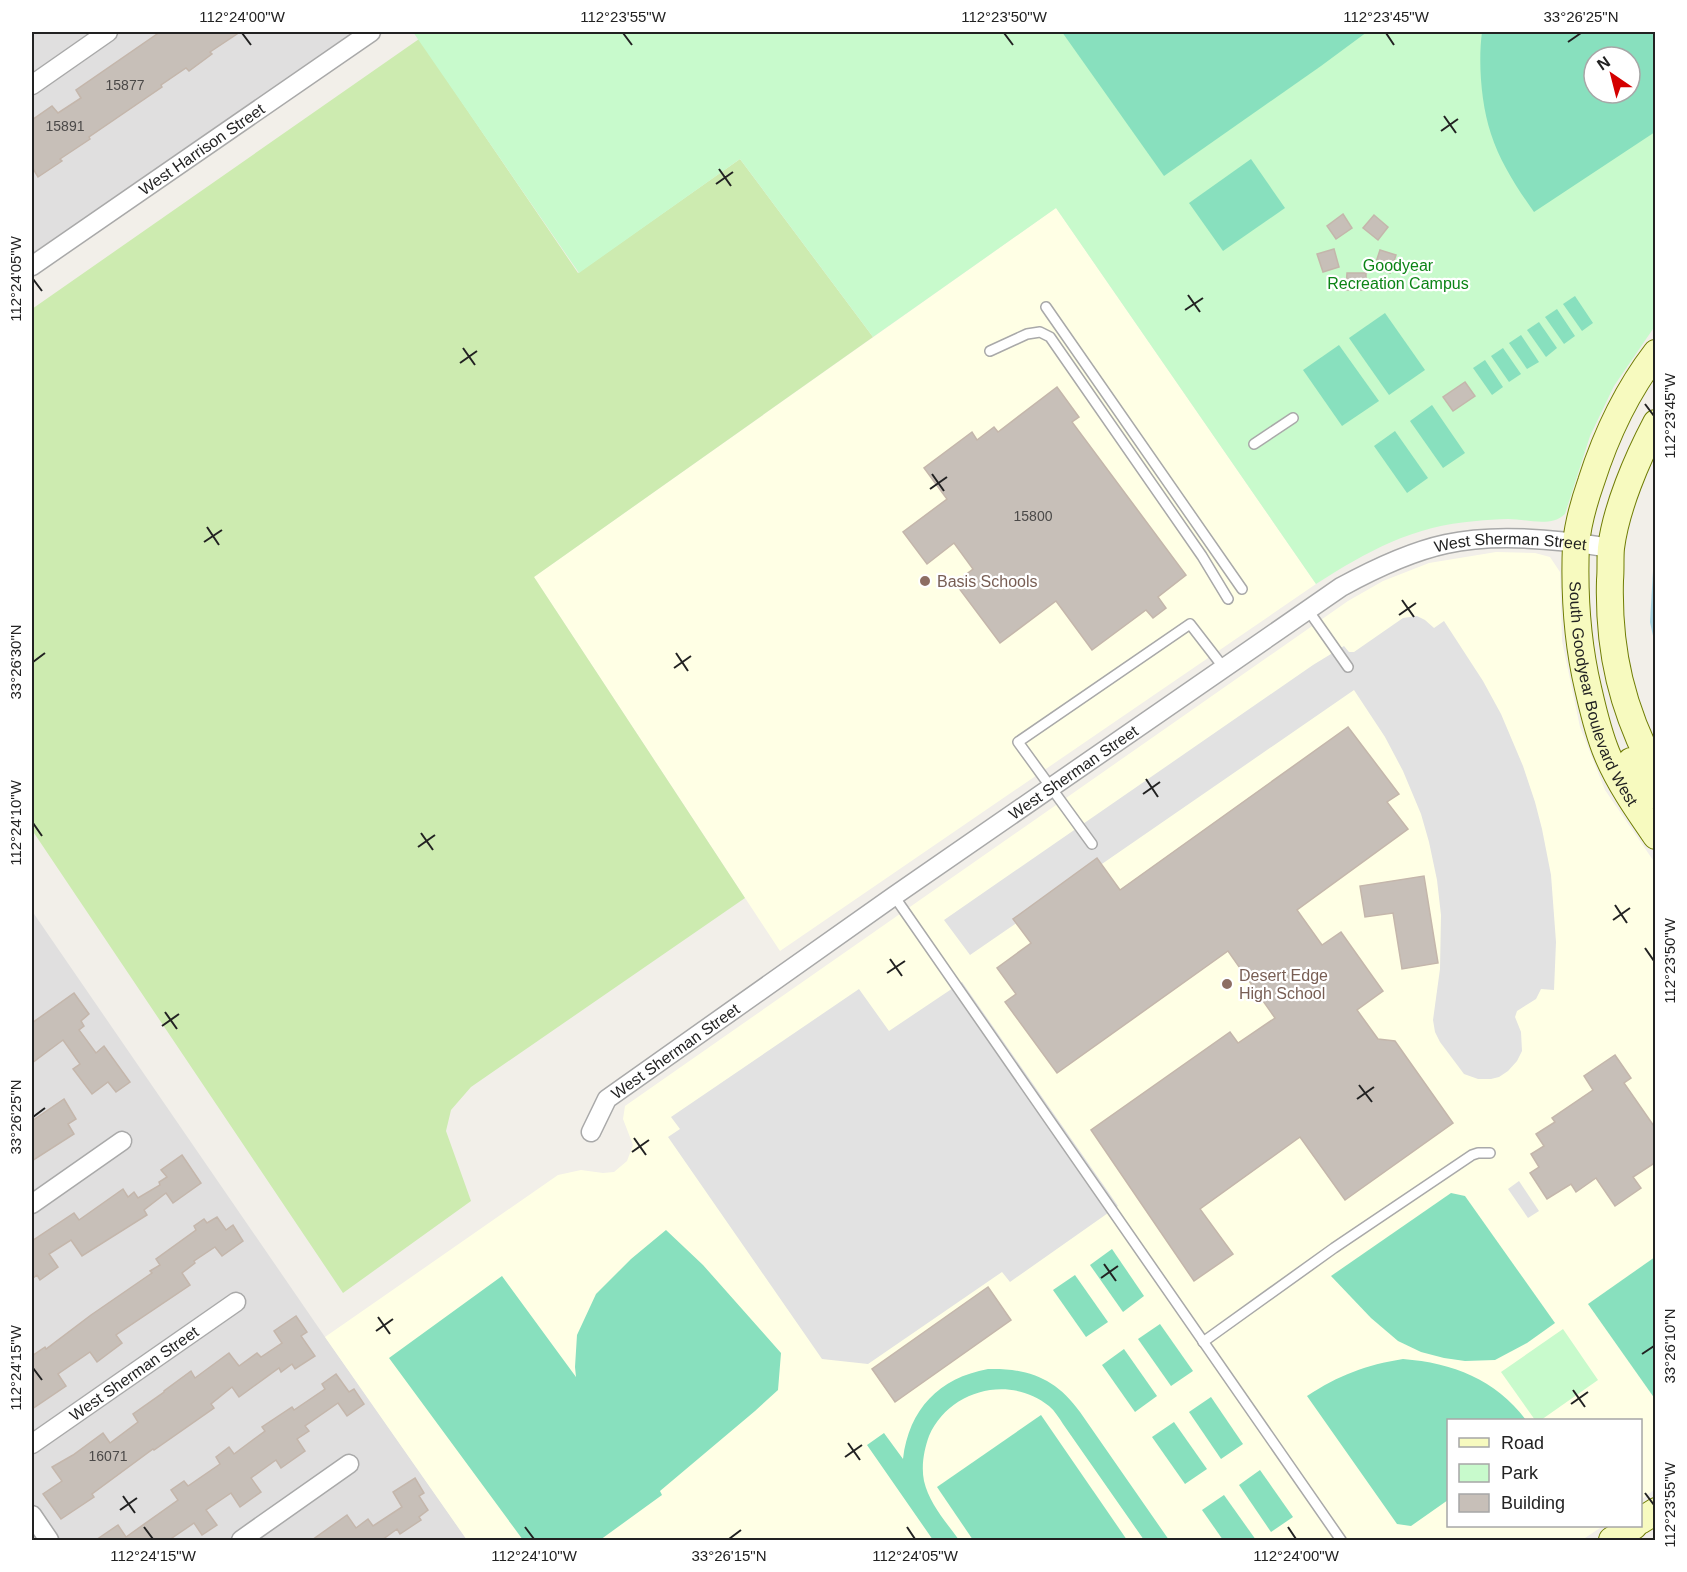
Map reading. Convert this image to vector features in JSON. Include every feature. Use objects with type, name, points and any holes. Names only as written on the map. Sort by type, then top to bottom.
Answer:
[{"type":"street","points":[[32,85],[108,32]]},
{"type":"street","name":"West Harrison Street","points":[[37,262],[371,32]]},
{"type":"street","points":[[32,244],[37,262]]},
{"type":"street","name":"South Goodyear Boulevard West","points":[[1656,353],[1629,392],[1602,448],[1584,502],[1576,542],[1576,610],[1581,655],[1594,714],[1606,753],[1632,801],[1656,836]]},
{"type":"street","name":"South Goodyear Boulevard West","points":[[1656,423],[1643,446],[1619,513],[1611,548],[1610,622],[1615,666],[1640,742],[1656,773]]},
{"type":"street","name":"West Sherman Street","points":[[591,1132],[607,1099],[894,896],[1341,587],[1374,569],[1417,553],[1447,544],[1477,539],[1576,542],[1611,548]]},
{"type":"street","points":[[1606,753],[1626,758],[1635,765],[1656,796]]},
{"type":"street","points":[[32,1204],[122,1140]]},
{"type":"street","name":"West Sherman Street","points":[[32,1444],[236,1302]]},
{"type":"street","points":[[241,1540],[349,1464]]},
{"type":"street","points":[[1642,1520],[1656,1511]]},
{"type":"street","points":[[32,1515],[50,1540]]},
{"type":"street","points":[[1612,1540],[1632,1527]]},
{"type":"lane","points":[[1046,307],[1242,589]]},
{"type":"lane","points":[[990,351],[1027,334],[1040,332],[1050,337],[1202,555],[1228,598]]},
{"type":"lane","points":[[1254,444],[1293,418]]},
{"type":"lane","points":[[1308,610],[1348,667]]},
{"type":"lane","points":[[1092,844],[1018,742],[1190,624],[1224,668]]},
{"type":"lane","points":[[894,896],[1341,1540]]},
{"type":"lane","points":[[1203,1342],[1334,1248],[1472,1155],[1490,1153]]},
{"type":"shaded area","points":[[32,32],[358,32],[32,258]]},
{"type":"shaded area","name":"Basis Schools","points":[[1056,208],[1316,584],[780,951],[534,577]]},
{"type":"shaded area","name":"Desert Edge High School","points":[[1496,552],[1535,553],[1550,557],[1560,572],[1562,641],[1580,727],[1605,790],[1655,863],[1655,1489],[1642,1499],[1642,1419],[1447,1419],[1447,1527],[1602,1527],[1582,1540],[467,1540],[325,1337],[558,1175],[581,1170],[614,1172],[627,1161],[633,1145],[623,1119],[625,1106],[1348,601],[1383,581],[1429,563]]},
{"type":"shaded area","points":[[1417,616],[1434,628],[1444,621],[1483,681],[1501,714],[1535,802],[1551,875],[1556,942],[1554,990],[1541,989],[1536,999],[1517,1011],[1515,1017],[1521,1032],[1522,1051],[1517,1061],[1499,1077],[1478,1079],[1464,1074],[1435,1032],[1433,1020],[1440,969],[1441,915],[1429,842],[1421,814],[1403,771],[1385,737],[1354,690],[970,955],[944,920],[1313,665],[1344,646],[1349,652],[1354,652],[1403,618]]},
{"type":"shaded area","points":[[32,911],[325,1337],[467,1540],[32,1540]]},
{"type":"shaded area","points":[[962,982],[1118,1206],[1010,1282],[1002,1272],[868,1364],[822,1359],[668,1137],[680,1129],[671,1117],[859,989],[889,1031]]},
{"type":"shaded area","points":[[1519,1181],[1539,1211],[1528,1218],[1508,1189]]},
{"type":"green space","name":"Goodyear Recreation Campus","points":[[413,32],[1655,32],[1655,326],[1614,386],[1590,436],[1565,514],[1546,522],[1496,519],[1431,528],[1373,551],[1316,584],[1056,208],[873,337],[740,159],[579,273]]},
{"type":"green space","points":[[1062,32],[1367,32],[1164,176]]},
{"type":"green space","points":[[1482,32],[1655,32],[1655,132],[1534,212],[1499,155],[1491,134],[1480,70]]},
{"type":"green space","points":[[419,39],[578,273],[740,159],[873,337],[534,577],[745,898],[471,1087],[451,1110],[446,1131],[471,1201],[343,1293],[32,830],[32,309]]},
{"type":"green space","points":[[1251,159],[1285,208],[1223,251],[1189,203]]},
{"type":"green space","points":[[1575,296],[1593,323],[1582,331],[1563,304]]},
{"type":"green space","points":[[1557,309],[1575,336],[1564,344],[1545,317]]},
{"type":"green space","points":[[1385,313],[1425,370],[1389,395],[1349,338]]},
{"type":"green space","points":[[1539,322],[1557,348],[1546,357],[1527,330]]},
{"type":"green space","points":[[1521,335],[1539,362],[1527,369],[1509,343]]},
{"type":"green space","points":[[1339,345],[1379,401],[1342,426],[1303,370]]},
{"type":"green space","points":[[1503,348],[1521,374],[1509,382],[1491,356]]},
{"type":"green space","points":[[1485,360],[1503,387],[1492,395],[1473,368]]},
{"type":"green space","points":[[1432,405],[1465,453],[1443,468],[1410,421]]},
{"type":"green space","points":[[1395,431],[1428,478],[1407,493],[1374,446]]},
{"type":"green space","points":[[1451,1193],[1465,1196],[1555,1323],[1527,1343],[1495,1360],[1465,1361],[1444,1358],[1421,1352],[1398,1341],[1371,1318],[1331,1276]]},
{"type":"green space","points":[[666,1230],[703,1265],[781,1353],[778,1390],[660,1491],[662,1495],[600,1540],[523,1540],[389,1358],[502,1276],[576,1377],[577,1335],[596,1294],[631,1259]]},
{"type":"green space","points":[[1112,1249],[1144,1296],[1123,1312],[1090,1265]]},
{"type":"green space","points":[[1655,1257],[1655,1399],[1588,1304]]},
{"type":"green space","points":[[1075,1275],[1108,1322],[1086,1337],[1053,1290]]},
{"type":"green space","points":[[1160,1324],[1193,1371],[1171,1386],[1138,1339]]},
{"type":"green space","points":[[1563,1329],[1598,1380],[1542,1419],[1534,1419],[1501,1372]]},
{"type":"green space","points":[[1124,1349],[1157,1396],[1135,1412],[1102,1365]]},
{"type":"green space","points":[[1403,1359],[1456,1369],[1487,1384],[1501,1394],[1525,1419],[1447,1419],[1447,1501],[1411,1526],[1397,1524],[1307,1396],[1330,1382],[1377,1364]]},
{"type":"green space","points":[[988,1369],[1029,1373],[1061,1391],[1080,1412],[1169,1540],[1144,1540],[1049,1406],[1033,1396],[999,1389],[965,1398],[951,1407],[938,1420],[929,1436],[923,1470],[926,1489],[934,1505],[959,1540],[933,1540],[867,1445],[884,1433],[903,1459],[912,1425],[929,1399],[941,1388],[955,1380]]},
{"type":"green space","points":[[1211,1397],[1243,1444],[1221,1459],[1189,1412]]},
{"type":"green space","points":[[1041,1415],[1127,1540],[973,1540],[937,1487]]},
{"type":"green space","points":[[1174,1422],[1207,1469],[1185,1484],[1152,1437]]},
{"type":"green space","points":[[1260,1470],[1293,1517],[1271,1532],[1239,1485]]},
{"type":"green space","points":[[1224,1495],[1256,1540],[1223,1540],[1202,1510]]},
{"type":"water","points":[[1655,537],[1656,645],[1650,622]]},
{"type":"building","points":[[160,32],[240,32],[210,52],[212,54],[189,71],[186,68],[161,85],[162,87],[89,137],[90,139],[60,159],[62,161],[38,177],[32,167],[32,120],[52,106],[58,113],[81,98],[76,90]]},
{"type":"building","points":[[1343,214],[1352,228],[1336,239],[1327,226]]},
{"type":"building","points":[[1374,215],[1388,227],[1378,240],[1363,228]]},
{"type":"building","points":[[1334,249],[1339,267],[1323,272],[1317,254]]},
{"type":"building","points":[[1380,250],[1396,255],[1390,273],[1374,268]]},
{"type":"building","points":[[1347,273],[1366,273],[1366,290],[1346,290]]},
{"type":"building","points":[[1465,382],[1475,396],[1453,411],[1443,397]]},
{"type":"building","points":[[1057,387],[1079,417],[1072,422],[1186,575],[1158,597],[1166,608],[1153,618],[1146,610],[1092,650],[1056,601],[1000,643],[955,583],[973,569],[954,543],[927,564],[903,532],[947,499],[924,468],[972,432],[977,440],[994,427],[998,432]]},
{"type":"building","points":[[1348,727],[1399,794],[1387,802],[1408,829],[1297,910],[1322,945],[1341,932],[1383,991],[1357,1010],[1378,1039],[1395,1041],[1453,1123],[1345,1200],[1300,1137],[1200,1209],[1233,1254],[1194,1281],[1091,1130],[1230,1032],[1238,1043],[1275,1018],[1228,951],[1057,1073],[1005,1002],[1016,994],[997,968],[1031,943],[1013,919],[1097,858],[1120,890]]},
{"type":"building","points":[[1424,876],[1438,963],[1402,969],[1393,913],[1365,917],[1360,886]]},
{"type":"building","points":[[74,993],[89,1014],[81,1021],[84,1026],[79,1030],[96,1053],[104,1046],[130,1082],[116,1092],[108,1082],[92,1094],[73,1069],[80,1064],[63,1040],[32,1063],[32,1023]]},
{"type":"building","points":[[1615,1055],[1631,1078],[1624,1083],[1656,1129],[1656,1162],[1633,1177],[1641,1188],[1615,1206],[1596,1178],[1576,1192],[1571,1184],[1547,1199],[1530,1173],[1539,1167],[1531,1154],[1544,1146],[1536,1134],[1555,1122],[1552,1118],[1593,1090],[1584,1076]]},
{"type":"building","points":[[64,1099],[76,1119],[68,1124],[74,1134],[32,1161],[32,1121]]},
{"type":"building","points":[[182,1155],[201,1183],[173,1203],[166,1193],[144,1210],[147,1215],[82,1256],[71,1240],[49,1254],[58,1267],[40,1280],[37,1275],[32,1279],[32,1241],[74,1213],[79,1220],[123,1189],[128,1197],[134,1192],[138,1198],[160,1185],[159,1182],[167,1177],[161,1170]]},
{"type":"building","points":[[217,1217],[226,1230],[233,1225],[243,1241],[222,1256],[215,1247],[194,1261],[195,1263],[182,1273],[190,1285],[116,1335],[122,1343],[97,1362],[90,1352],[58,1374],[66,1386],[32,1409],[32,1356],[45,1347],[46,1349],[152,1273],[150,1271],[160,1265],[156,1259],[196,1230],[194,1226],[204,1219],[207,1223]]},
{"type":"building","points":[[988,1287],[1011,1320],[895,1402],[872,1369]]},
{"type":"building","points":[[296,1316],[307,1332],[301,1336],[315,1356],[295,1369],[292,1364],[281,1372],[279,1368],[239,1397],[232,1387],[211,1404],[214,1408],[153,1449],[92,1494],[94,1497],[61,1519],[43,1494],[62,1481],[52,1467],[103,1433],[110,1443],[138,1422],[133,1414],[191,1371],[195,1378],[229,1353],[239,1366],[257,1353],[261,1357],[282,1343],[274,1331]]},
{"type":"building","points":[[336,1374],[349,1392],[354,1389],[364,1404],[347,1416],[338,1403],[305,1426],[309,1431],[297,1439],[305,1451],[281,1468],[276,1460],[251,1478],[261,1492],[240,1507],[231,1493],[206,1510],[217,1525],[202,1535],[194,1523],[169,1540],[96,1540],[118,1525],[126,1537],[178,1500],[171,1490],[184,1481],[188,1486],[220,1464],[216,1457],[229,1447],[234,1454],[265,1431],[262,1427],[292,1407],[294,1410],[325,1389],[322,1384]]},
{"type":"building","points":[[415,1478],[424,1493],[419,1496],[428,1510],[419,1517],[421,1520],[400,1534],[397,1529],[382,1540],[312,1540],[347,1515],[356,1528],[368,1519],[373,1526],[402,1507],[393,1492]]},
{"type":"place","name":"Basis Schools","points":[[925,581]]},
{"type":"place","name":"Desert Edge High School","points":[[1227,984]]}]
